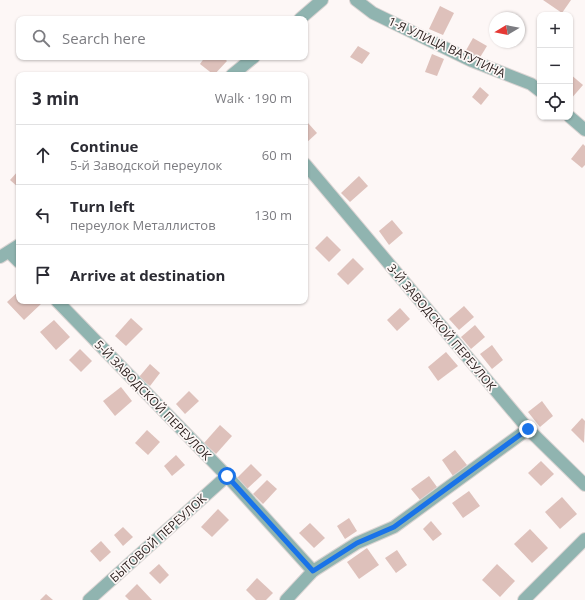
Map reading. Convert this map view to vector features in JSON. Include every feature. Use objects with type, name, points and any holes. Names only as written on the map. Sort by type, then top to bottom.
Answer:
[{"type":"street","points":[[303,16],[322,0]]},
{"type":"street","name":"1-Я УЛИЦА ВАТУТИНА","points":[[356,0],[373,13],[472,61],[531,84],[537,89]]},
{"type":"street","points":[[236,72],[250,60]]},
{"type":"street","points":[[573,120],[585,130]]},
{"type":"street","name":"3-Й ЗАВОДСКОЙ ПЕРЕУЛОК","points":[[308,168],[528,429],[585,485]]},
{"type":"street","points":[[9,251],[16,259]]},
{"type":"street","name":"5-Й ЗАВОДСКОЙ ПЕРЕУЛОК","points":[[60,304],[227,476],[313,571]]},
{"type":"street","points":[[286,600],[313,571],[357,543],[394,527],[528,429]]},
{"type":"street","name":"БЫТОВОЙ ПЕРЕУЛОК","points":[[89,600],[227,476]]},
{"type":"street","points":[[524,600],[585,539]]},
{"type":"building","points":[[543,0],[571,0],[563,12]]},
{"type":"building","points":[[440,6],[454,13],[443,35],[429,29]]},
{"type":"building","points":[[473,38],[487,46],[479,59],[465,52]]},
{"type":"building","points":[[358,46],[370,53],[362,64],[350,57]]},
{"type":"building","points":[[432,54],[444,59],[437,76],[425,72]]},
{"type":"building","points":[[203,60],[227,61],[217,72],[210,72],[200,64]]},
{"type":"building","points":[[573,77],[583,85],[573,97]]},
{"type":"building","points":[[480,87],[489,95],[481,105],[472,97]]},
{"type":"building","points":[[308,123],[317,133],[308,141]]},
{"type":"building","points":[[583,144],[585,146],[585,165],[582,168],[571,159]]},
{"type":"building","points":[[16,173],[16,185],[10,180]]},
{"type":"building","points":[[359,176],[368,186],[350,202],[341,193]]},
{"type":"building","points":[[392,220],[403,233],[389,245],[379,231]]},
{"type":"building","points":[[327,236],[341,250],[329,262],[315,248]]},
{"type":"building","points":[[353,258],[364,269],[348,285],[337,274]]},
{"type":"building","points":[[16,294],[16,304],[41,304],[24,320],[7,302]]},
{"type":"building","points":[[464,306],[474,317],[459,330],[449,319]]},
{"type":"building","points":[[400,308],[410,319],[397,331],[387,320]]},
{"type":"building","points":[[131,318],[143,329],[126,346],[115,336]]},
{"type":"building","points":[[54,320],[70,337],[56,350],[40,332]]},
{"type":"building","points":[[475,325],[485,337],[471,349],[461,337]]},
{"type":"building","points":[[492,345],[503,360],[492,369],[480,354]]},
{"type":"building","points":[[80,349],[92,361],[81,372],[69,360]]},
{"type":"building","points":[[446,352],[458,366],[438,381],[428,367]]},
{"type":"building","points":[[150,364],[160,373],[150,386],[139,377]]},
{"type":"building","points":[[121,387],[132,401],[115,416],[103,401]]},
{"type":"building","points":[[189,391],[199,401],[185,414],[176,404]]},
{"type":"building","points":[[542,401],[553,416],[540,427],[528,412]]},
{"type":"building","points":[[582,418],[585,421],[584,443],[571,430]]},
{"type":"building","points":[[220,425],[232,436],[216,454],[204,443]]},
{"type":"building","points":[[147,430],[160,442],[148,455],[135,443]]},
{"type":"building","points":[[455,450],[467,465],[453,476],[442,460]]},
{"type":"building","points":[[176,455],[185,465],[172,476],[164,466]]},
{"type":"building","points":[[541,461],[554,474],[541,486],[528,473]]},
{"type":"building","points":[[251,464],[262,475],[247,489],[237,478]]},
{"type":"building","points":[[429,476],[437,487],[420,500],[411,489]]},
{"type":"building","points":[[267,480],[277,489],[263,504],[253,494]]},
{"type":"building","points":[[469,491],[480,506],[463,518],[452,503]]},
{"type":"building","points":[[562,497],[577,514],[560,529],[545,512]]},
{"type":"building","points":[[218,509],[229,520],[212,537],[201,527]]},
{"type":"building","points":[[349,518],[357,531],[345,539],[337,526]]},
{"type":"building","points":[[431,521],[442,534],[433,541],[423,529]]},
{"type":"building","points":[[310,523],[325,538],[314,548],[299,533]]},
{"type":"building","points":[[123,527],[133,537],[123,546],[114,535]]},
{"type":"building","points":[[530,529],[548,548],[532,563],[514,544]]},
{"type":"building","points":[[101,541],[111,552],[100,562],[90,551]]},
{"type":"building","points":[[367,548],[379,565],[359,579],[347,562]]},
{"type":"building","points":[[397,550],[407,565],[396,573],[385,558]]},
{"type":"building","points":[[159,564],[169,575],[160,584],[149,573]]},
{"type":"building","points":[[497,564],[515,581],[500,597],[482,580]]},
{"type":"building","points":[[257,578],[273,593],[266,600],[256,600],[246,590]]},
{"type":"building","points":[[137,584],[152,600],[129,600],[125,596]]},
{"type":"building","points":[[46,594],[53,600],[40,600]]},
{"type":"route","points":[[227,476],[313,571],[357,543],[394,527],[528,429]]}]
